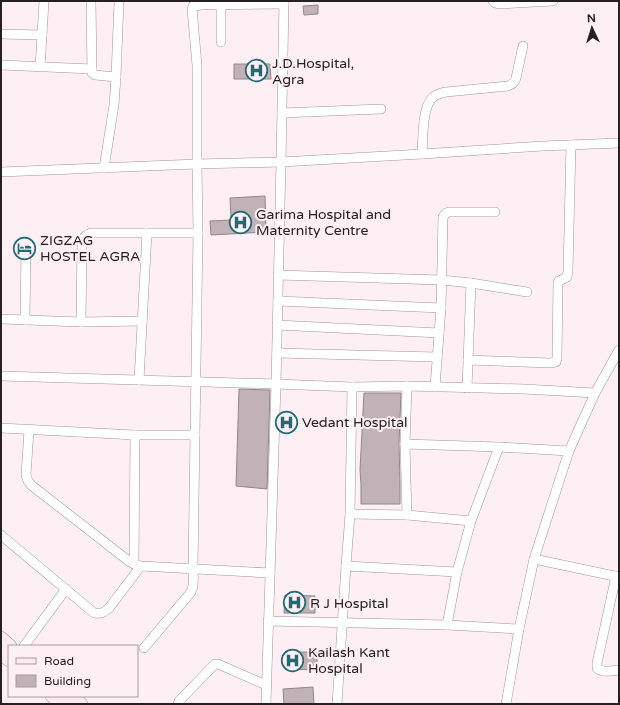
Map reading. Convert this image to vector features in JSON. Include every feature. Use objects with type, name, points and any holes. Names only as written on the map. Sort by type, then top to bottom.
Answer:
[{"type":"main road","points":[[1,638],[9,645]]},
{"type":"main road","points":[[53,697],[62,704]]},
{"type":"main road","points":[[71,697],[81,704]]},
{"type":"street","points":[[40,67],[44,1]]},
{"type":"street","points":[[91,1],[92,73],[95,76],[116,77]]},
{"type":"street","points":[[104,168],[114,105],[119,1]]},
{"type":"street","points":[[493,1],[499,4],[553,1]]},
{"type":"street","points":[[144,648],[191,592],[194,585],[198,233],[196,164],[197,65],[192,9],[195,5],[284,2],[276,384],[266,704]]},
{"type":"street","points":[[221,5],[221,42]]},
{"type":"street","points":[[1,34],[42,35]]},
{"type":"street","points":[[422,154],[425,112],[432,98],[446,92],[508,86],[512,84],[515,82],[523,46]]},
{"type":"street","points":[[1,65],[92,69]]},
{"type":"street","points":[[282,113],[381,109]]},
{"type":"street","points":[[1,172],[281,162],[543,146],[619,143]]},
{"type":"street","points":[[468,360],[556,362],[558,283],[567,277],[568,271],[572,145]]},
{"type":"street","points":[[435,387],[441,308],[443,217],[449,212],[495,212]]},
{"type":"street","points":[[139,380],[147,233]]},
{"type":"street","points":[[80,322],[83,237],[91,234],[198,233]]},
{"type":"street","points":[[25,320],[26,248]]},
{"type":"street","points":[[278,276],[441,280],[527,292]]},
{"type":"street","points":[[467,388],[471,283]]},
{"type":"street","points":[[278,301],[441,308]]},
{"type":"street","points":[[1,319],[80,322],[142,321]]},
{"type":"street","points":[[277,325],[439,333]]},
{"type":"street","points":[[506,704],[519,629],[534,559],[569,451],[595,393],[619,350]]},
{"type":"street","points":[[276,353],[437,357]]},
{"type":"street","points":[[1,376],[352,387],[407,386],[524,389],[595,393]]},
{"type":"street","points":[[407,386],[405,444],[408,515]]},
{"type":"street","points":[[337,704],[350,514],[352,387]]},
{"type":"street","points":[[1,428],[135,435],[195,436]]},
{"type":"street","points":[[29,430],[26,475],[31,485],[130,562],[138,565],[270,573]]},
{"type":"street","points":[[1,535],[94,612],[100,614],[105,612],[138,565],[135,435]]},
{"type":"street","points":[[405,444],[569,451]]},
{"type":"street","points":[[447,626],[457,572],[471,521],[499,447]]},
{"type":"street","points":[[350,514],[408,515],[471,521]]},
{"type":"street","points":[[534,559],[618,577],[597,668],[599,671],[619,670]]},
{"type":"street","points":[[346,566],[457,572]]},
{"type":"street","points":[[25,645],[66,589]]},
{"type":"street","points":[[268,621],[342,622],[519,629]]},
{"type":"street","points":[[178,704],[179,701],[215,664],[266,685]]},
{"type":"building","points":[[318,5],[318,14],[304,15],[303,6]]},
{"type":"building","points":[[234,64],[270,64],[271,79],[234,79]]},
{"type":"building","points":[[265,196],[266,232],[211,235],[210,221],[231,220],[230,198]]},
{"type":"building","points":[[239,389],[270,390],[267,489],[236,486]]},
{"type":"building","points":[[364,393],[401,393],[399,444],[400,504],[361,504],[360,470]]},
{"type":"building","points":[[285,595],[315,596],[315,613],[284,613]]},
{"type":"building","points":[[285,652],[317,652],[317,670],[285,669]]},
{"type":"building","points":[[313,687],[314,704],[284,704],[283,689]]},
{"type":"place","name":"J.D.Hospital, Agra","points":[[256,71]]},
{"type":"place","name":"Garima Hospital and Maternity Centre","points":[[241,222]]},
{"type":"place","name":"ZIGZAG HOSTEL AGRA","points":[[25,248]]},
{"type":"place","name":"Vedant Hospital","points":[[286,422]]},
{"type":"place","name":"R J Hospital","points":[[294,603]]},
{"type":"place","name":"Kailash Kant Hospital","points":[[293,660]]}]
